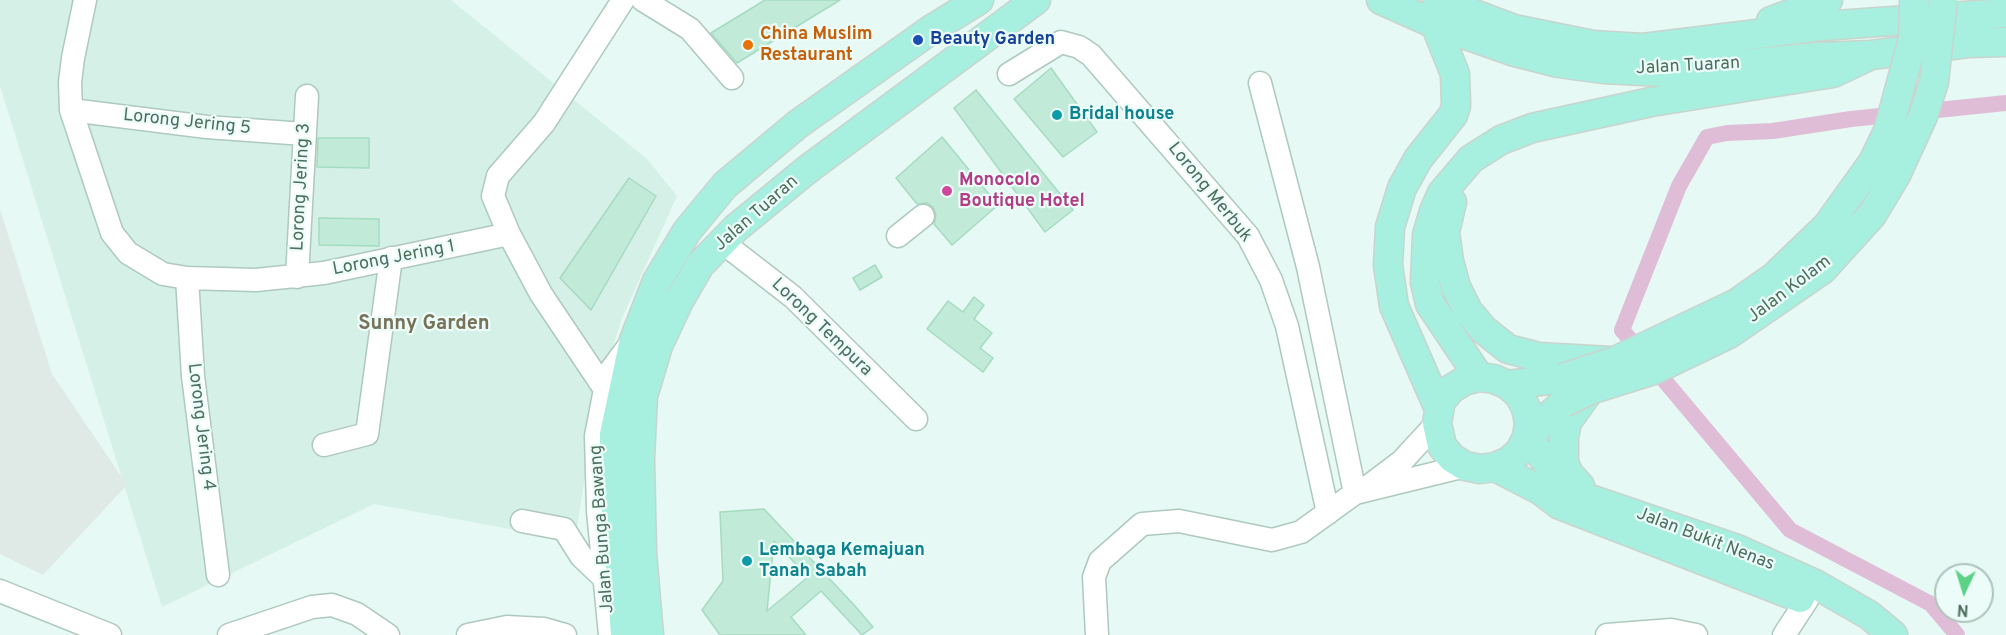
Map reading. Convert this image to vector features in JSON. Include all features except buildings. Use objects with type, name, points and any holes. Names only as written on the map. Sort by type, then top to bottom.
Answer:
[{"type":"main road","name":"Jalan Tuaran","points":[[625,635],[614,481],[615,435],[634,339],[657,280],[687,231],[725,185],[798,124],[932,29],[979,0]]},
{"type":"main road","name":"Jalan Tuaran","points":[[649,635],[642,553],[640,458],[643,396],[658,346],[679,301],[700,265],[736,228],[808,169],[1036,0]]},
{"type":"main road","name":"Jalan Tuaran","points":[[1381,0],[1593,45],[1644,48],[1715,40],[1825,13]]},
{"type":"main road","name":"Jalan Kolam","points":[[1527,437],[1566,391],[1615,361],[1737,303],[1774,277],[1827,226],[1873,162],[1888,131],[1913,39],[1914,0]]},
{"type":"main road","name":"Jalan Kolam","points":[[1508,385],[1566,391],[1590,390],[1654,370],[1729,334],[1822,270],[1872,215],[1896,175],[1923,116],[1934,82],[1943,0]]},
{"type":"main road","points":[[1825,13],[2006,3]]},
{"type":"main road","name":"Jalan Tuaran","points":[[1436,12],[1515,52],[1558,63],[1603,69],[1663,72],[1816,57],[1871,55],[1968,43],[2006,42]]},
{"type":"main road","points":[[1436,12],[1455,74],[1456,106],[1453,115],[1418,159],[1402,188],[1390,227],[1388,265],[1394,306],[1438,416],[1442,446],[1452,458],[1465,466],[1480,469],[1496,467],[1514,456],[1527,437],[1529,423],[1526,408],[1519,395],[1508,385],[1494,379],[1479,377],[1464,381],[1451,389],[1438,416]]},
{"type":"main road","points":[[1825,13],[2006,13]]},
{"type":"main road","points":[[1479,377],[1430,304],[1425,282],[1427,235],[1434,211],[1442,193],[1471,159],[1501,140],[1532,128],[1651,102],[1833,73],[1871,55]]},
{"type":"main road","points":[[1471,159],[1454,194],[1445,232],[1449,261],[1456,286],[1468,311],[1484,330],[1508,349],[1539,357],[1566,391],[1564,463],[1578,484],[1602,501]]},
{"type":"main road","name":"Jalan Bukit Nenas","points":[[1527,437],[1568,488],[1581,496],[1602,501],[1737,549],[1815,584],[1869,615],[1893,635]]},
{"type":"main road","name":"Jalan Bukit Nenas","points":[[1496,467],[1540,490],[1560,505],[1807,600],[1864,635]]},
{"type":"street","points":[[71,110],[70,82],[73,58],[86,0]]},
{"type":"street","points":[[604,388],[541,294],[508,234],[493,196],[498,176],[544,123],[623,0]]},
{"type":"street","points":[[643,0],[690,29],[732,78]]},
{"type":"street","name":"Lorong Merbuk","points":[[1009,74],[1061,42],[1079,46],[1091,56],[1248,236],[1271,280],[1287,326],[1328,513]]},
{"type":"street","points":[[1260,83],[1308,267],[1360,491]]},
{"type":"street","name":"Lorong Jering 3","points":[[297,278],[307,96]]},
{"type":"street","name":"Lorong Jering 5","points":[[71,110],[207,127],[304,134]]},
{"type":"street","name":"Lorong Jering 1","points":[[71,110],[112,233],[128,253],[164,274],[187,278],[256,280],[297,278],[447,249],[508,234]]},
{"type":"street","points":[[898,236],[923,216]]},
{"type":"street","name":"Lorong Tempura","points":[[722,242],[793,297],[916,419]]},
{"type":"street","points":[[324,445],[368,434],[391,258]]},
{"type":"street","name":"Lorong Jering 4","points":[[187,278],[193,376],[218,575]]},
{"type":"street","name":"Jalan Bunga Bawang","points":[[610,635],[598,511],[596,436],[608,374],[634,339]]},
{"type":"street","points":[[1097,635],[1094,577],[1100,561],[1142,524],[1179,521],[1272,540],[1301,532],[1402,461],[1438,416]]},
{"type":"street","points":[[1360,491],[1465,466]]},
{"type":"street","points":[[522,521],[564,529],[581,556],[606,580]]},
{"type":"street","points":[[0,591],[110,635]]},
{"type":"street","points":[[1784,635],[1807,600]]},
{"type":"street","points":[[229,635],[312,607],[332,605],[357,614],[388,635]]},
{"type":"street","points":[[468,635],[507,627],[544,629],[565,635]]},
{"type":"street","points":[[1607,635],[1671,630],[1696,635]]},
{"type":"shaded area","points":[[0,0],[451,0],[647,159],[677,196],[622,318],[597,397],[575,541],[374,504],[162,607],[0,86]]},
{"type":"shaded area","points":[[0,209],[52,374],[127,485],[43,575],[0,554]]},
{"type":"waterway","points":[[1957,635],[1931,604],[1790,530],[1622,330],[1679,186],[1707,137],[2006,103]]},
{"type":"place","name":"Beauty Garden","points":[[918,40]]},
{"type":"place","name":"China Muslim Restaurant","points":[[748,45]]},
{"type":"place","name":"Bridal house","points":[[1057,115]]},
{"type":"place","name":"Monocolo Boutique Hotel","points":[[947,191]]},
{"type":"place","name":"Lembaga Kemajuan Tanah Sabah","points":[[747,561]]},
{"type":"district","name":"Sunny Garden","points":[[424,325]]}]
